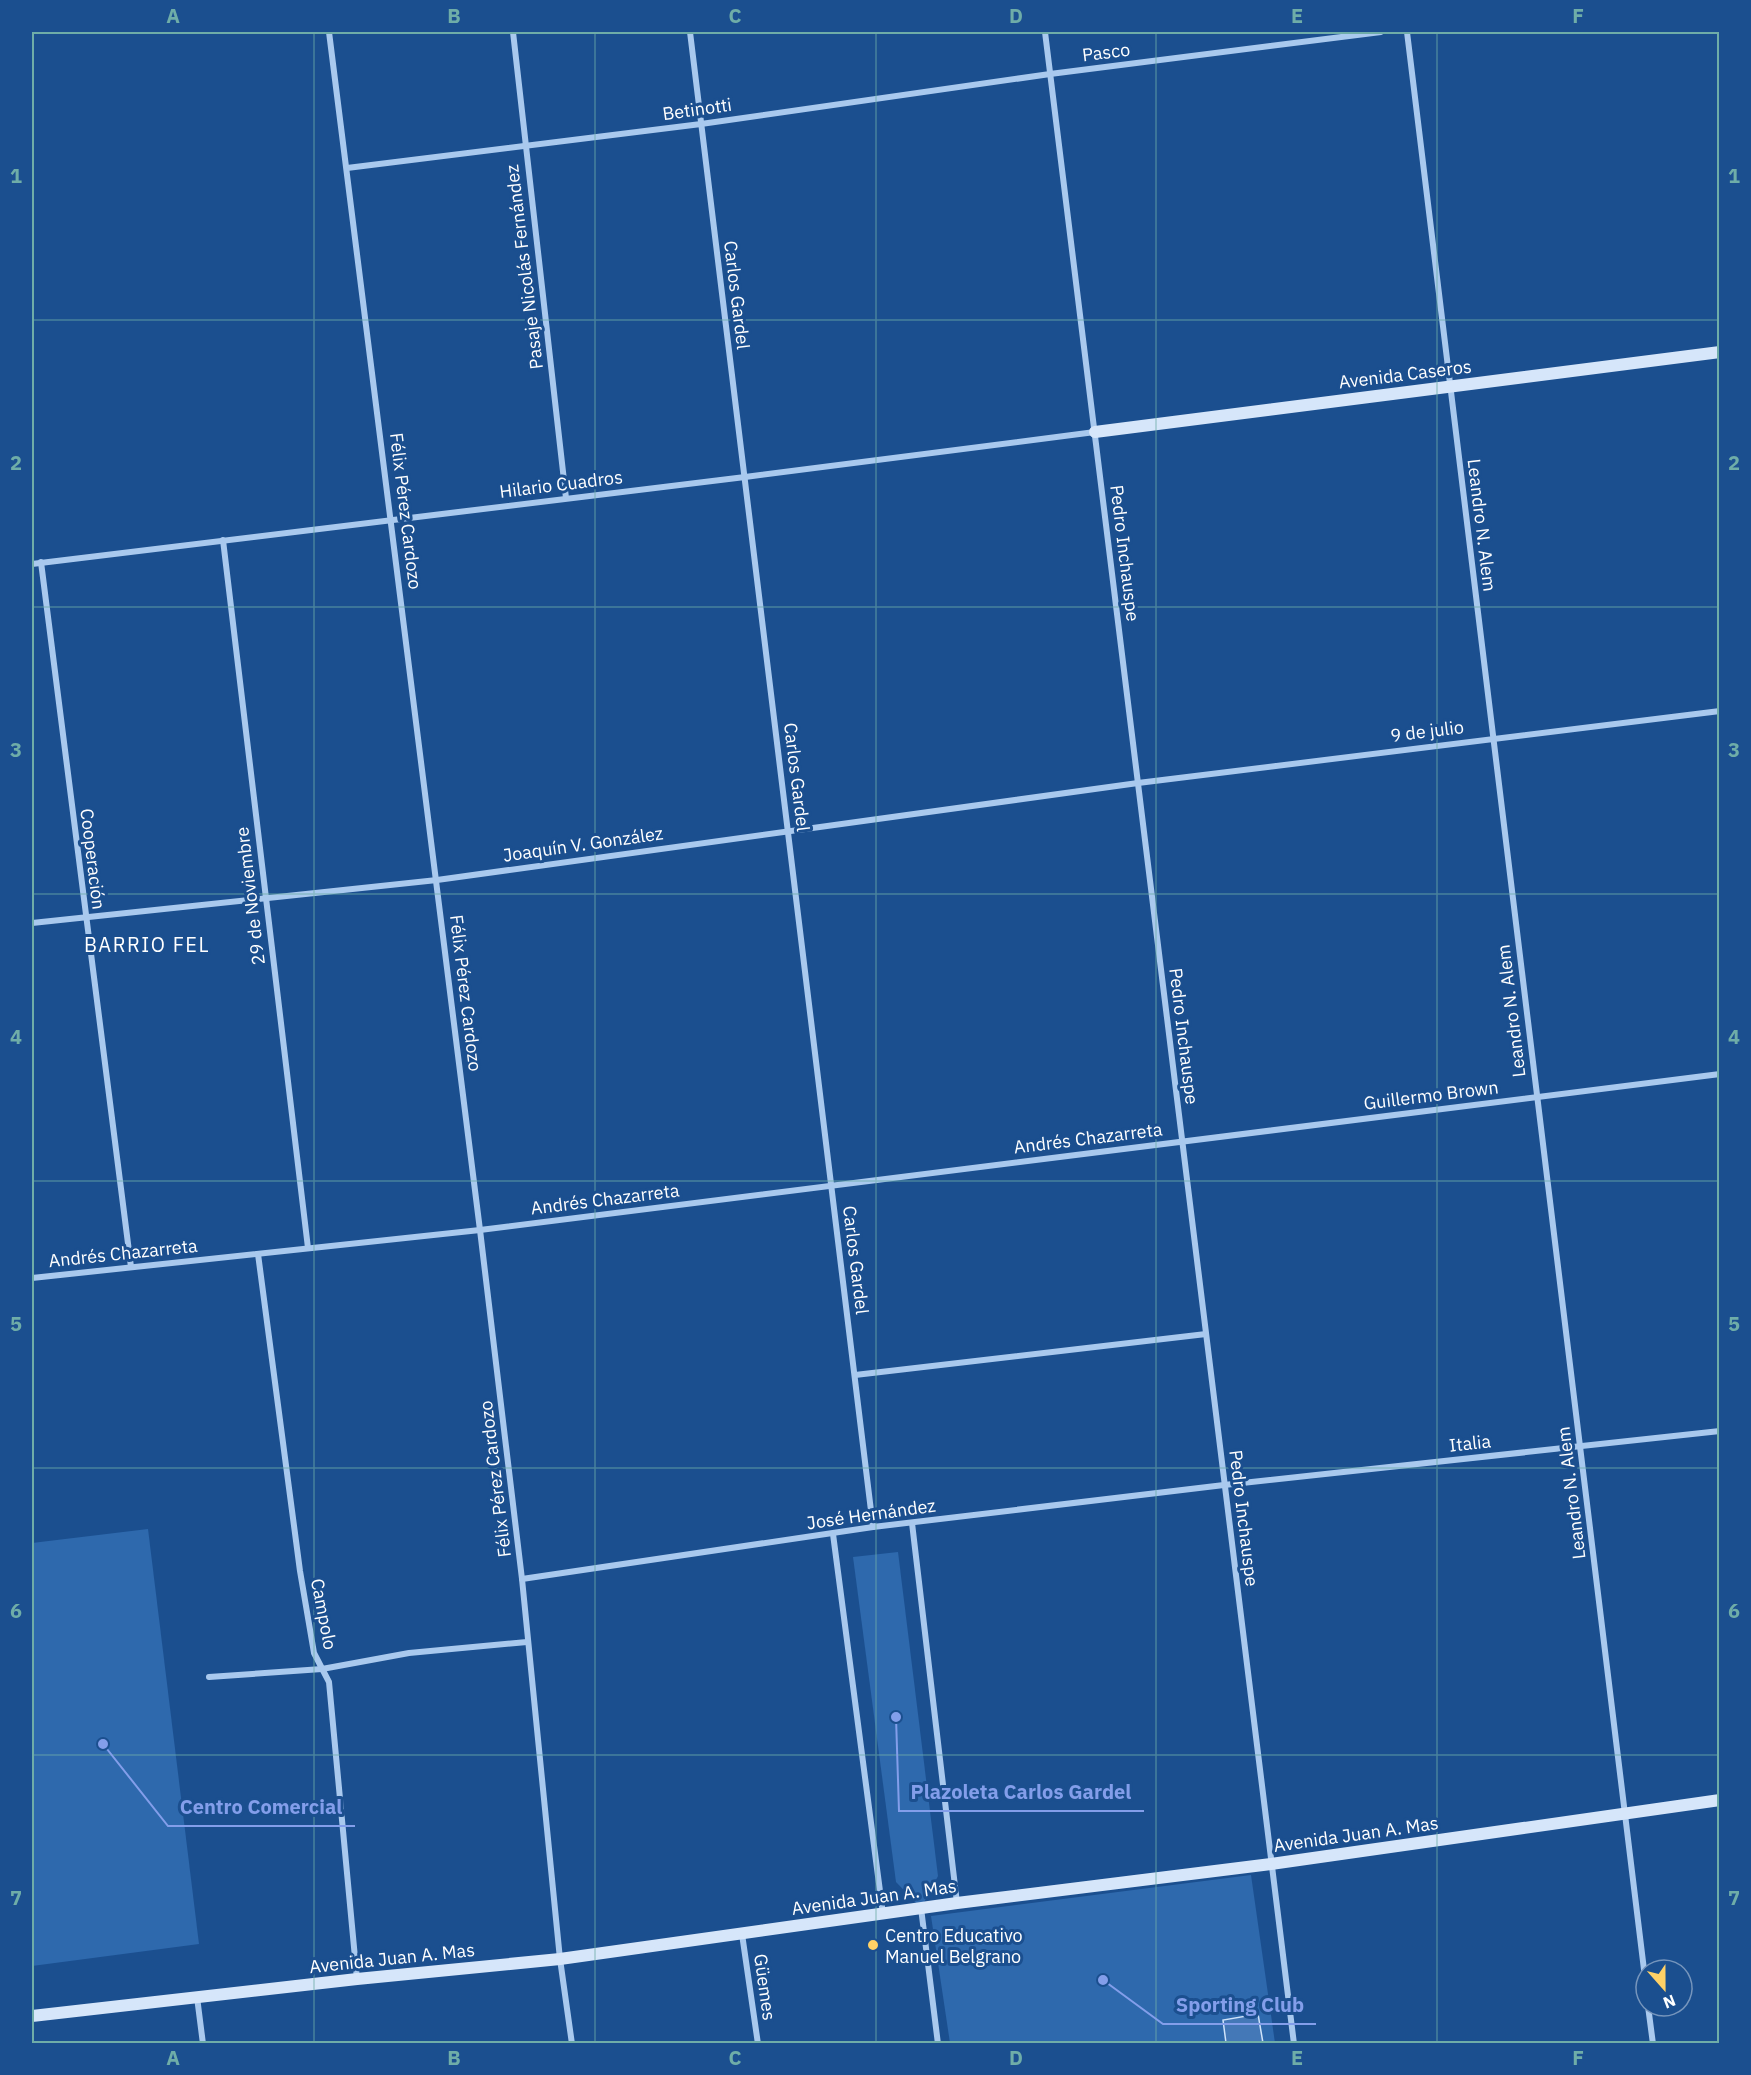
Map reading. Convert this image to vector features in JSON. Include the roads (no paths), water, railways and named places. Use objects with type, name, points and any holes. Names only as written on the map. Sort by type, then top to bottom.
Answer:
[{"type":"main road","name":"Avenida Caseros","points":[[1095,432],[1719,352]]},
{"type":"main road","name":"Avenida Juan A. Mas","points":[[32,2016],[357,1979],[560,1959],[921,1908],[1271,1864],[1719,1800]]},
{"type":"street","name":"Félix Pérez Cardozo","points":[[329,32],[480,1230],[522,1579],[560,1959],[572,2043]]},
{"type":"street","name":"Pasaje Nicolás Fernández","points":[[513,32],[566,498]]},
{"type":"street","name":"Carlos Gardel","points":[[690,32],[873,1527]]},
{"type":"street","name":"Pedro Inchauspe","points":[[1045,32],[1293,2043]]},
{"type":"street","name":"Pasco","points":[[1050,74],[1381,32]]},
{"type":"street","name":"Leandro N. Alem","points":[[1407,32],[1643,1958]]},
{"type":"street","name":"Betinotti","points":[[346,168],[701,124],[1050,74]]},
{"type":"street","name":"Hilario Cuadros","points":[[32,564],[1095,432]]},
{"type":"street","name":"29 de Noviembre","points":[[223,540],[308,1248]]},
{"type":"street","name":"Cooperación","points":[[41,562],[131,1267]]},
{"type":"street","name":"9 de julio","points":[[1138,783],[1719,711]]},
{"type":"street","name":"Joaquín V. González","points":[[32,923],[437,880],[1138,783]]},
{"type":"street","name":"Guillermo Brown","points":[[1182,1142],[1719,1074]]},
{"type":"street","name":"Andrés Chazarreta","points":[[32,1278],[480,1230],[1182,1142]]},
{"type":"street","name":"Campolo","points":[[258,1254],[300,1571],[314,1653],[329,1682],[357,1979]]},
{"type":"street","points":[[855,1375],[1206,1334]]},
{"type":"street","name":"Italia","points":[[1224,1485],[1719,1431]]},
{"type":"street","name":"José Hernández","points":[[522,1579],[873,1527],[1224,1485]]},
{"type":"street","points":[[912,1523],[957,1904]]},
{"type":"street","points":[[833,1534],[883,1914]]},
{"type":"street","points":[[209,1677],[322,1669],[410,1653],[527,1642]]},
{"type":"street","points":[[921,1908],[938,2043]]},
{"type":"street","name":"Güemes","points":[[742,1934],[758,2043]]},
{"type":"street","points":[[197,1997],[203,2043]]},
{"type":"street","points":[[1650,2018],[1653,2043]]},
{"type":"place","name":"Plazoleta Carlos Gardel","points":[[896,1717]]},
{"type":"place","name":"Centro Comercial","points":[[103,1744]]},
{"type":"place","name":"Centro Educativo Manuel Belgrano","points":[[873,1945]]},
{"type":"place","name":"Sporting Club","points":[[1103,1980]]},
{"type":"district","name":"BARRIO FEL","points":[[147,944]]}]
